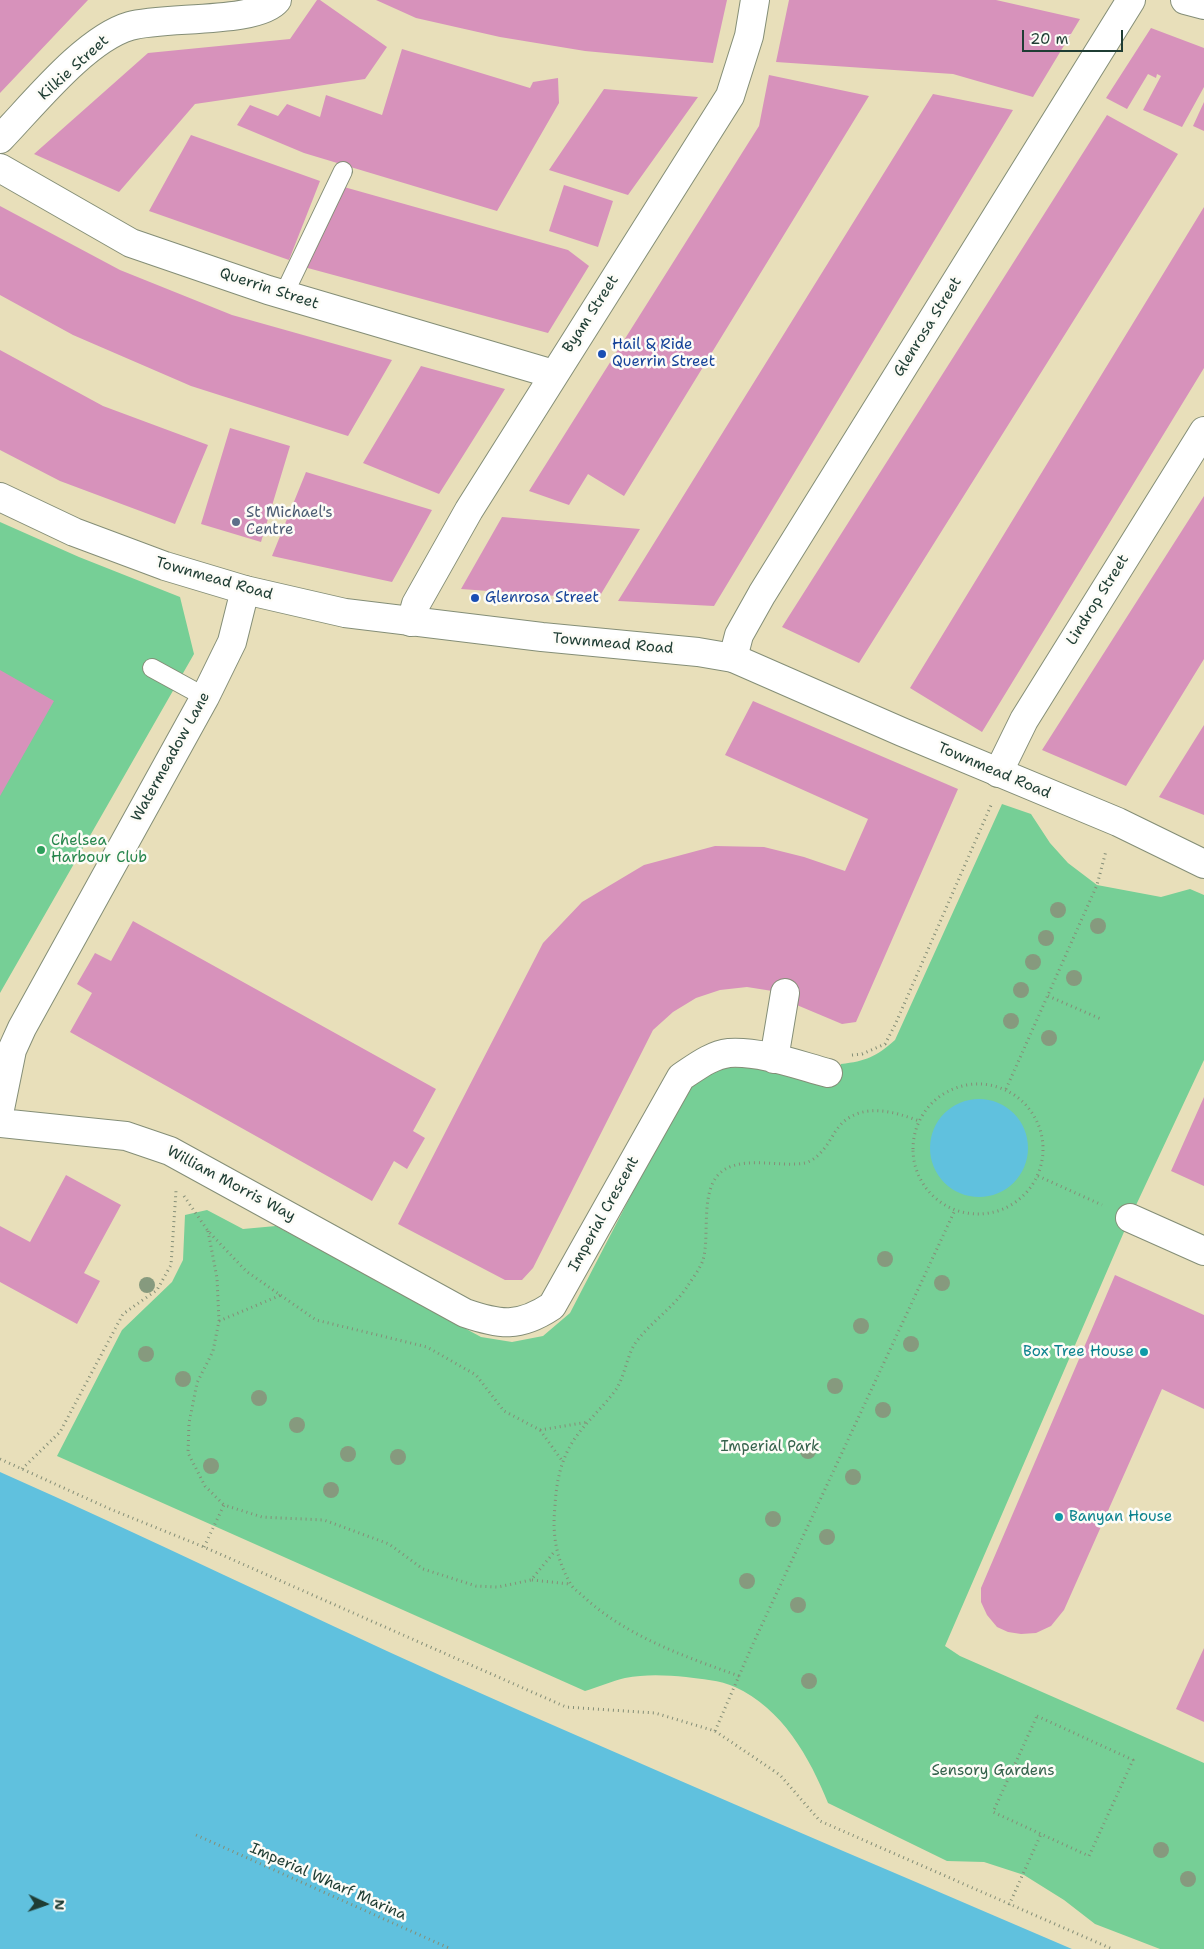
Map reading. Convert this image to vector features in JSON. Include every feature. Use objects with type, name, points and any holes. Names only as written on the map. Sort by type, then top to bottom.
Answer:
[{"type":"street","name":"Kilkie Street","points":[[0,139],[56,81],[104,37],[130,26],[158,20],[253,14],[277,0]]},
{"type":"street","name":"Byam Street","points":[[411,622],[416,604],[432,575],[553,374],[730,96],[749,36],[755,0]]},
{"type":"street","name":"Glenrosa Street","points":[[733,658],[740,635],[762,594],[1131,0]]},
{"type":"street","points":[[1185,0],[1204,5]]},
{"type":"street","name":"Querrin Street","points":[[0,168],[131,243],[284,294],[553,374]]},
{"type":"street","name":"Lindrop Street","points":[[998,773],[1024,720],[1204,431]]},
{"type":"street","name":"Townmead Road","points":[[0,497],[84,535],[165,566],[245,590],[345,613],[411,622],[698,652],[733,658],[998,773],[1118,822],[1204,864]]},
{"type":"street","name":"Watermeadow Lane","points":[[0,1109],[12,1050],[22,1028],[205,697],[232,642],[245,590]]},
{"type":"street","points":[[774,1060],[785,993]]},
{"type":"street","name":"Imperial Crescent","points":[[365,1256],[465,1312],[486,1320],[511,1323],[534,1318],[552,1306],[681,1076],[709,1059],[729,1053],[774,1060],[828,1073]]},
{"type":"street","name":"William Morris Way","points":[[0,1123],[126,1136],[170,1151],[365,1256]]},
{"type":"street","points":[[1130,1218],[1204,1251]]},
{"type":"lane","points":[[284,294],[343,171]]},
{"type":"lane","points":[[152,668],[205,697]]},
{"type":"path","points":[[828,1073],[834,1057],[862,1054],[885,1044],[896,1026],[994,800],[998,773]]},
{"type":"path","points":[[1006,1089],[1097,886],[1109,844]]},
{"type":"path","points":[[1048,996],[1101,1019]]},
{"type":"path","points":[[986,1083],[1006,1089],[1023,1100],[1035,1116],[1043,1136],[1044,1156],[1038,1176],[1027,1192],[1012,1205],[994,1213],[975,1214],[955,1210],[937,1200],[922,1184],[914,1164],[913,1142],[919,1121],[930,1104],[946,1091],[966,1084],[986,1083]]},
{"type":"path","points":[[739,1676],[660,1646],[597,1608],[571,1584],[555,1551],[553,1523],[556,1486],[563,1462],[569,1448],[616,1389],[635,1344],[650,1326],[668,1312],[687,1287],[703,1260],[708,1206],[712,1188],[719,1174],[731,1167],[752,1162],[787,1165],[808,1162],[826,1148],[837,1129],[854,1114],[869,1110],[893,1111],[919,1121]]},
{"type":"path","points":[[1038,1176],[1101,1204]]},
{"type":"path","points":[[22,1469],[60,1432],[123,1314],[157,1290],[171,1265],[176,1185],[208,1231],[246,1271],[316,1320],[426,1347],[476,1375],[504,1411],[540,1430],[563,1462]]},
{"type":"path","points":[[715,1731],[955,1210]]},
{"type":"path","points":[[208,1231],[217,1278],[218,1321],[213,1351],[197,1383],[189,1423],[188,1453],[205,1486],[224,1505],[262,1517],[324,1520],[389,1544],[423,1569],[476,1586],[498,1587],[531,1580],[571,1584]]},
{"type":"path","points":[[218,1321],[281,1296]]},
{"type":"path","points":[[540,1430],[588,1422]]},
{"type":"path","points":[[0,1459],[110,1509],[204,1547],[566,1707],[655,1712],[715,1731],[780,1775],[820,1821],[1112,1949]]},
{"type":"path","points":[[204,1547],[224,1505]]},
{"type":"path","points":[[531,1580],[555,1551]]},
{"type":"path","points":[[1037,1716],[1133,1760],[1089,1856],[1041,1834],[993,1812],[1037,1716]]},
{"type":"path","points":[[1009,1905],[1041,1834]]},
{"type":"path","name":"Imperial Wharf Marina","points":[[196,1835],[451,1949]]},
{"type":"green space","name":"Chelsea Harbour Club","points":[[0,522],[79,557],[180,597],[194,654],[0,993]]},
{"type":"green space","name":"Imperial Park","points":[[1002,804],[1031,814],[1050,843],[1068,863],[1097,885],[1161,897],[1190,889],[1204,895],[1204,1060],[1130,1218],[945,1646],[960,1656],[1204,1763],[1204,1949],[1160,1949],[1095,1924],[1064,1900],[1024,1875],[984,1862],[947,1861],[828,1803],[803,1752],[780,1721],[752,1696],[735,1687],[704,1679],[648,1675],[625,1678],[585,1691],[57,1456],[122,1330],[172,1282],[183,1260],[185,1215],[207,1210],[243,1229],[276,1226],[481,1337],[512,1342],[543,1336],[570,1313],[683,1095],[699,1078],[715,1070],[730,1067],[748,1068],[766,1070],[834,1086],[841,1064],[870,1057],[895,1040]]},
{"type":"water","points":[[979,1099],[989,1100],[1006,1107],[1020,1121],[1027,1138],[1027,1158],[1020,1175],[1006,1189],[989,1196],[979,1197],[969,1196],[952,1189],[938,1175],[931,1158],[930,1148],[931,1138],[938,1121],[952,1107],[969,1100]]},
{"type":"water","points":[[0,1472],[444,1677],[1072,1949],[0,1949]]},
{"type":"building","points":[[0,0],[88,0],[0,93]]},
{"type":"building","points":[[317,0],[320,0],[387,47],[365,79],[195,104],[119,192],[34,154],[148,53],[290,39]]},
{"type":"building","points":[[376,0],[727,0],[713,63],[585,51],[500,37],[416,18]]},
{"type":"building","points":[[789,0],[996,0],[1080,19],[1033,97],[953,74],[776,62]]},
{"type":"building","points":[[1151,28],[1204,48],[1204,87],[1182,127],[1143,110],[1161,76],[1157,74],[1156,78],[1148,74],[1127,109],[1106,98]]},
{"type":"building","points":[[402,49],[530,88],[533,82],[558,78],[559,103],[497,211],[304,153],[237,125],[250,105],[278,116],[287,104],[320,117],[326,95],[382,115]]},
{"type":"building","points":[[769,75],[869,96],[624,496],[588,474],[569,505],[529,491],[759,126]]},
{"type":"building","points":[[604,89],[698,97],[628,195],[549,170]]},
{"type":"building","points":[[933,94],[1013,110],[714,606],[618,601]]},
{"type":"building","points":[[1204,102],[1204,131],[1193,126]]},
{"type":"building","points":[[1107,115],[1178,154],[859,663],[782,627]]},
{"type":"building","points":[[191,135],[320,181],[289,260],[149,211]]},
{"type":"building","points":[[564,185],[613,201],[598,247],[549,231]]},
{"type":"building","points":[[344,187],[568,250],[589,266],[548,333],[304,267]]},
{"type":"building","points":[[0,206],[120,270],[232,315],[392,360],[348,436],[191,386],[73,335],[0,295]]},
{"type":"building","points":[[1204,207],[1204,368],[982,732],[910,688]]},
{"type":"building","points":[[0,350],[103,406],[208,445],[175,524],[60,481],[0,450]]},
{"type":"building","points":[[421,366],[505,389],[439,494],[363,463]]},
{"type":"building","points":[[230,428],[290,446],[261,542],[201,524]]},
{"type":"building","points":[[306,472],[432,510],[392,582],[272,556]]},
{"type":"building","points":[[1204,496],[1204,659],[1126,786],[1042,750]]},
{"type":"building","points":[[502,517],[640,529],[598,599],[461,589]]},
{"type":"building","points":[[0,670],[54,701],[0,796]]},
{"type":"building","points":[[753,701],[958,789],[856,1022],[842,1024],[792,1003],[785,993],[747,987],[720,990],[696,998],[673,1012],[653,1030],[533,1268],[522,1280],[505,1280],[398,1224],[543,943],[582,902],[644,865],[715,846],[764,847],[804,857],[845,871],[868,819],[725,755]]},
{"type":"building","points":[[1204,725],[1204,815],[1159,797]]},
{"type":"building","points":[[133,921],[436,1089],[413,1131],[425,1138],[407,1169],[394,1161],[372,1201],[70,1032],[92,993],[77,984],[95,953],[111,961]]},
{"type":"building","points":[[1204,1097],[1204,1186],[1171,1171]]},
{"type":"building","points":[[66,1175],[121,1205],[84,1273],[100,1281],[77,1324],[0,1282],[0,1226],[30,1242]]},
{"type":"building","points":[[1115,1275],[1204,1315],[1204,1409],[1162,1389],[1064,1610],[1051,1626],[1036,1633],[1021,1634],[1008,1632],[997,1627],[987,1615],[981,1602],[981,1588]]},
{"type":"building","points":[[1204,1648],[1204,1722],[1176,1709]]},
{"type":"place","name":"Hail & Ride Querrin Street","points":[[602,354]]},
{"type":"place","name":"St Michael's Centre","points":[[236,522]]},
{"type":"place","name":"Glenrosa Street","points":[[475,598]]},
{"type":"place","name":"Chelsea Harbour Club","points":[[41,850]]},
{"type":"place","name":"Box Tree House","points":[[1144,1352]]},
{"type":"place","name":"Banyan House","points":[[1059,1517]]},
{"type":"park label","name":"Sensory Gardens","points":[[993,1771]]}]
